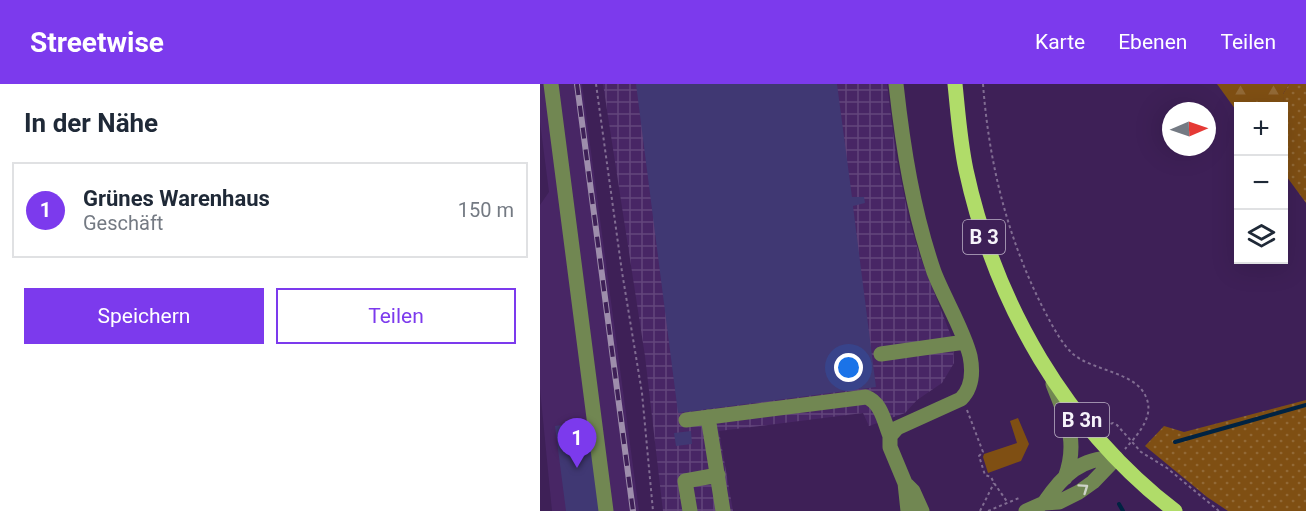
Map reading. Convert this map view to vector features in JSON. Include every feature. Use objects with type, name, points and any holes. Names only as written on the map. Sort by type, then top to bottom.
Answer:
[{"type":"main road","name":"B 3","points":[[955,84],[965,168],[979,223],[1009,301],[1051,378]]},
{"type":"main road","name":"B 3n","points":[[1051,378],[1095,436],[1116,459]]},
{"type":"main road","points":[[1116,459],[1175,511]]},
{"type":"street","points":[[551,84],[606,511]]},
{"type":"street","points":[[890,436],[897,428],[961,399],[968,392],[971,376],[970,356],[935,273],[916,209],[904,149],[896,84]]},
{"type":"street","points":[[881,354],[964,342]]},
{"type":"street","points":[[1051,378],[1071,434],[1072,456],[1065,478]]},
{"type":"street","points":[[686,420],[866,397],[878,406],[890,436],[890,447],[905,483],[908,511]]},
{"type":"street","points":[[708,417],[723,511]]},
{"type":"street","points":[[1044,502],[1052,490],[1082,464],[1098,459],[1116,459]]},
{"type":"street","points":[[1026,511],[1044,502],[1059,502],[1079,492],[1094,482],[1116,459]]},
{"type":"street","points":[[690,511],[685,481],[718,475]]},
{"type":"street","points":[[905,483],[913,491],[922,511]]},
{"type":"path","points":[[596,84],[622,272],[642,393],[653,511]]},
{"type":"path","points":[[983,84],[986,120],[1000,199],[1032,285],[1050,319],[1072,352],[1090,365],[1135,384],[1145,393],[1148,400],[1147,419],[1116,459]]},
{"type":"path","points":[[961,399],[969,413],[983,452],[979,456],[985,475],[991,477],[1008,503],[988,511]]},
{"type":"path","points":[[1095,436],[1105,426],[1113,423],[1117,425],[1142,452],[1167,468],[1219,511]]},
{"type":"path","points":[[980,511],[994,483]]},
{"type":"shaded area","points":[[540,84],[582,84],[639,511],[552,511],[540,389],[540,205],[549,192],[540,122]]},
{"type":"shaded area","points":[[603,84],[887,84],[896,155],[909,219],[920,256],[953,341],[954,363],[942,383],[917,400],[905,413],[869,426],[863,413],[719,431],[733,511],[663,511],[645,356]]},
{"type":"green space","points":[[1217,84],[1289,84],[1283,94],[1283,102],[1234,102],[1234,107]]},
{"type":"green space","points":[[1289,84],[1306,84],[1306,203],[1288,178],[1288,102],[1283,102],[1283,94]]},
{"type":"green space","points":[[1306,400],[1306,511],[1228,511],[1207,497],[1145,446],[1164,426],[1184,432]]},
{"type":"green space","points":[[1018,418],[1029,444],[1021,461],[988,473],[984,454],[1017,443],[1010,421]]},
{"type":"building","points":[[636,84],[837,84],[852,197],[864,197],[865,203],[853,206],[876,387],[678,413]]},
{"type":"building","points":[[588,421],[599,511],[566,511],[555,426]]},
{"type":"building","points":[[691,431],[692,444],[676,446],[674,433]]},
{"type":"waterway","points":[[1175,442],[1306,405]]},
{"type":"waterway","points":[[1119,504],[1123,511]]},
{"type":"railway","points":[[577,84],[633,511]]},
{"type":"place","name":"Grünes Warenhaus","points":[[577,468]]}]
